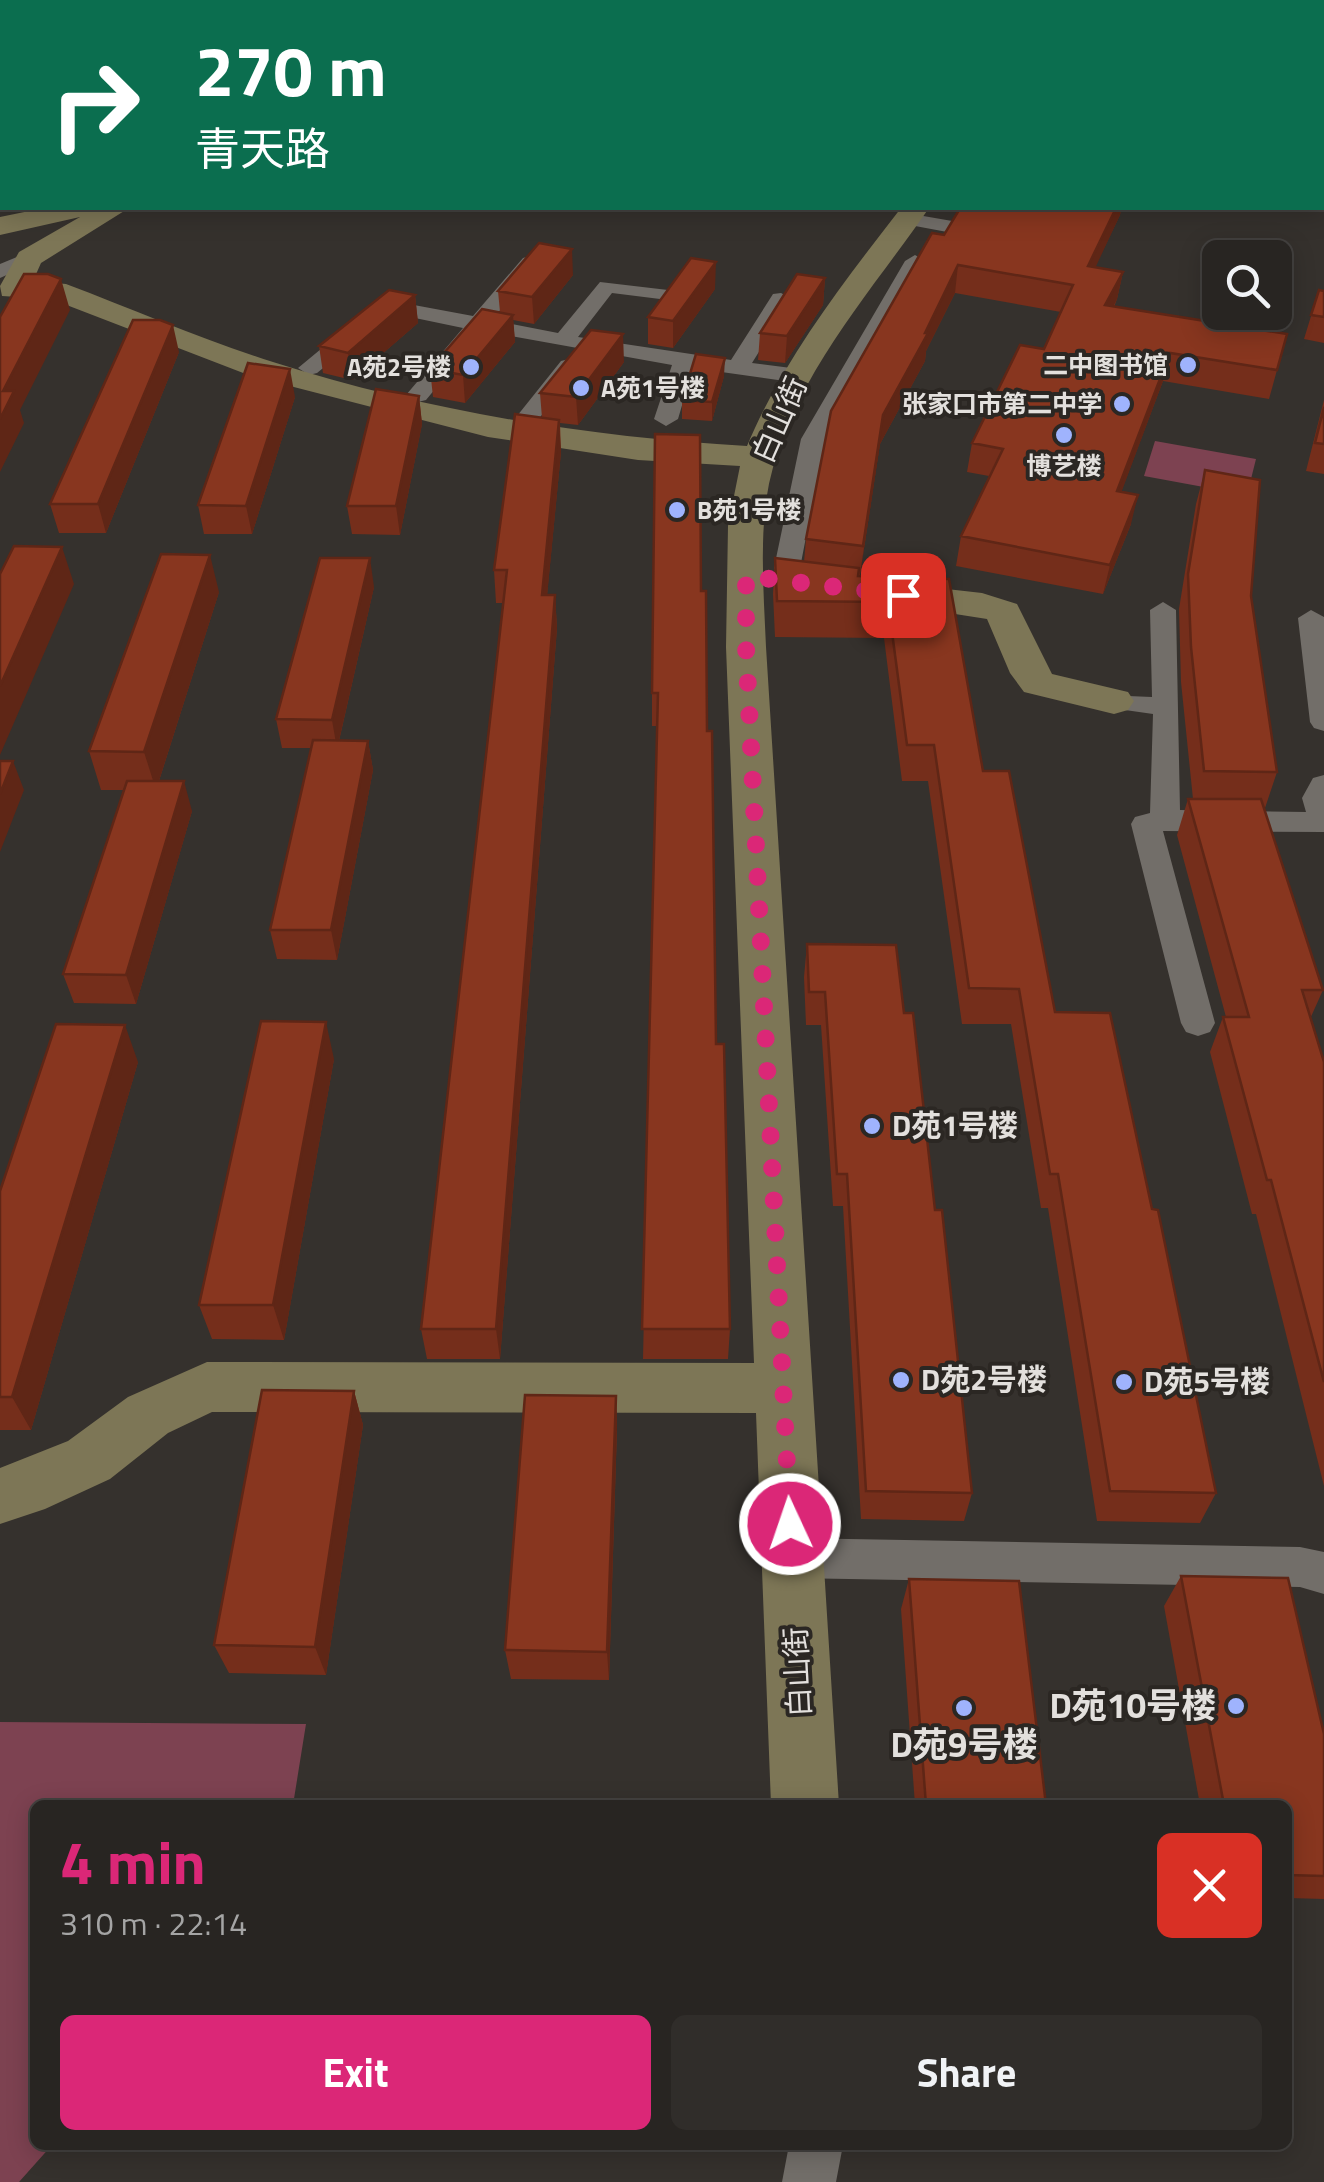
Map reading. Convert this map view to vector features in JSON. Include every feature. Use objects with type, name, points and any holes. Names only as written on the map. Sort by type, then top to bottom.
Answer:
[{"type":"street","points":[[0,226],[71,210]]},
{"type":"street","points":[[111,210],[14,265],[13,290],[55,290],[262,369],[488,427],[638,450],[759,457]]},
{"type":"street","points":[[944,249],[964,219],[912,229],[813,439],[767,572],[835,587],[982,604],[1003,612],[1038,683],[1114,701],[1167,707]]},
{"type":"street","name":"白山街","points":[[805,1800],[746,647],[767,572],[747,522],[759,457],[814,347],[912,229]]},
{"type":"street","points":[[418,395],[532,260]]},
{"type":"street","points":[[530,416],[607,286],[662,303],[626,352]]},
{"type":"street","points":[[737,368],[781,300]]},
{"type":"street","points":[[309,368],[387,306],[626,352],[799,376]]},
{"type":"street","points":[[666,419],[684,361]]},
{"type":"street","points":[[1162,610],[1167,707],[1165,820]]},
{"type":"street","points":[[1311,618],[1324,722]]},
{"type":"street","points":[[1198,1023],[1146,824],[1165,820],[1324,822],[1317,798],[1324,785]]},
{"type":"street","points":[[0,1496],[24,1490],[89,1460],[148,1415],[207,1387],[782,1388]]},
{"type":"street","points":[[792,1558],[1300,1567],[1324,1573]]},
{"type":"street","points":[[810,2182],[815,2150]]},
{"type":"shaded area","points":[[1155,441],[1256,459],[1247,495],[1144,476]]},
{"type":"shaded area","points":[[0,1722],[306,1724],[294,1800],[30,1800],[30,2150],[48,2150],[19,2182],[0,2182]]},
{"type":"building","points":[[959,210],[1115,210],[1088,266],[1123,272],[1105,305],[1202,320],[1202,330],[1287,334],[1277,370],[1170,353],[1117,491],[1138,495],[1110,565],[961,536],[1003,449],[972,443],[1020,345],[1044,349],[1073,285],[958,265],[928,333],[883,415],[863,546],[806,539],[831,411],[932,233],[944,235]]},
{"type":"building","points":[[539,243],[572,249],[532,297],[498,291]]},
{"type":"building","points":[[691,258],[716,262],[673,321],[648,317]]},
{"type":"building","points":[[24,274],[48,274],[61,279],[3,391],[14,391],[0,419],[0,317]]},
{"type":"building","points":[[797,274],[825,278],[787,336],[760,333]]},
{"type":"building","points":[[389,290],[415,295],[348,353],[319,346]]},
{"type":"building","points":[[1319,290],[1324,291],[1324,317],[1311,315]]},
{"type":"building","points":[[482,309],[513,315],[463,375],[430,369]]},
{"type":"building","points":[[133,320],[160,320],[173,325],[98,504],[50,504]]},
{"type":"building","points":[[591,330],[623,334],[576,397],[540,393]]},
{"type":"building","points":[[696,354],[725,358],[712,402],[682,400]]},
{"type":"building","points":[[248,363],[290,369],[246,506],[198,505]]},
{"type":"building","points":[[376,389],[419,396],[396,506],[347,506]]},
{"type":"building","points":[[1324,407],[1324,444],[1315,443]]},
{"type":"building","points":[[515,414],[559,420],[542,595],[555,595],[496,1329],[421,1329],[507,570],[494,570]]},
{"type":"building","points":[[655,434],[700,435],[701,591],[706,591],[707,731],[712,731],[716,1044],[724,1044],[730,1329],[642,1329],[658,693],[652,693]]},
{"type":"building","points":[[1205,470],[1260,480],[1251,596],[1277,772],[1204,771],[1188,574]]},
{"type":"building","points":[[14,546],[62,547],[0,686],[0,574]]},
{"type":"building","points":[[161,554],[210,555],[144,752],[89,751]]},
{"type":"building","points":[[320,558],[370,558],[332,720],[276,719]]},
{"type":"building","points":[[775,558],[859,568],[858,576],[949,579],[983,771],[1009,771],[1055,1012],[1110,1013],[1152,1209],[1158,1210],[1216,1493],[1110,1491],[1058,1174],[1050,1174],[1019,989],[969,988],[934,745],[907,745],[888,602],[777,601]]},
{"type":"building","points":[[313,740],[368,741],[331,930],[270,930]]},
{"type":"building","points":[[0,761],[13,761],[0,794]]},
{"type":"building","points":[[127,781],[184,781],[126,975],[63,974]]},
{"type":"building","points":[[1188,799],[1261,799],[1323,990],[1302,990],[1324,1062],[1324,1382],[1223,1017],[1249,1017]]},
{"type":"building","points":[[807,944],[896,945],[904,1013],[913,1013],[935,1210],[942,1210],[972,1493],[866,1491],[847,1174],[837,1174],[825,992],[809,992]]},
{"type":"building","points":[[261,1021],[326,1022],[273,1305],[199,1305]]},
{"type":"building","points":[[56,1024],[125,1025],[12,1397],[0,1397],[0,1191]]},
{"type":"building","points":[[262,1390],[354,1391],[315,1647],[214,1645]]},
{"type":"building","points":[[525,1395],[616,1396],[607,1652],[505,1650]]},
{"type":"building","name":"D苑10号楼","points":[[1181,1576],[1288,1578],[1324,1734],[1324,1876],[1292,1875],[1292,1800],[1223,1800]]},
{"type":"building","name":"D苑9号楼","points":[[909,1579],[1019,1581],[1045,1800],[926,1800]]},
{"type":"place","name":"二中图书馆","points":[[1188,365]]},
{"type":"place","name":"A苑2号楼","points":[[471,367]]},
{"type":"place","name":"A苑1号楼","points":[[581,388]]},
{"type":"place","name":"张家口市第二中学","points":[[1122,404]]},
{"type":"place","name":"博艺楼","points":[[1064,435]]},
{"type":"place","name":"B苑1号楼","points":[[677,510]]},
{"type":"place","name":"D苑1号楼","points":[[872,1126]]},
{"type":"place","name":"D苑2号楼","points":[[901,1380]]},
{"type":"place","name":"D苑5号楼","points":[[1124,1382]]},
{"type":"place","name":"D苑10号楼","points":[[1236,1706]]},
{"type":"place","name":"D苑9号楼","points":[[964,1708]]},
{"type":"route","points":[[790,1524],[746,647],[746,576],[903,595]]}]
